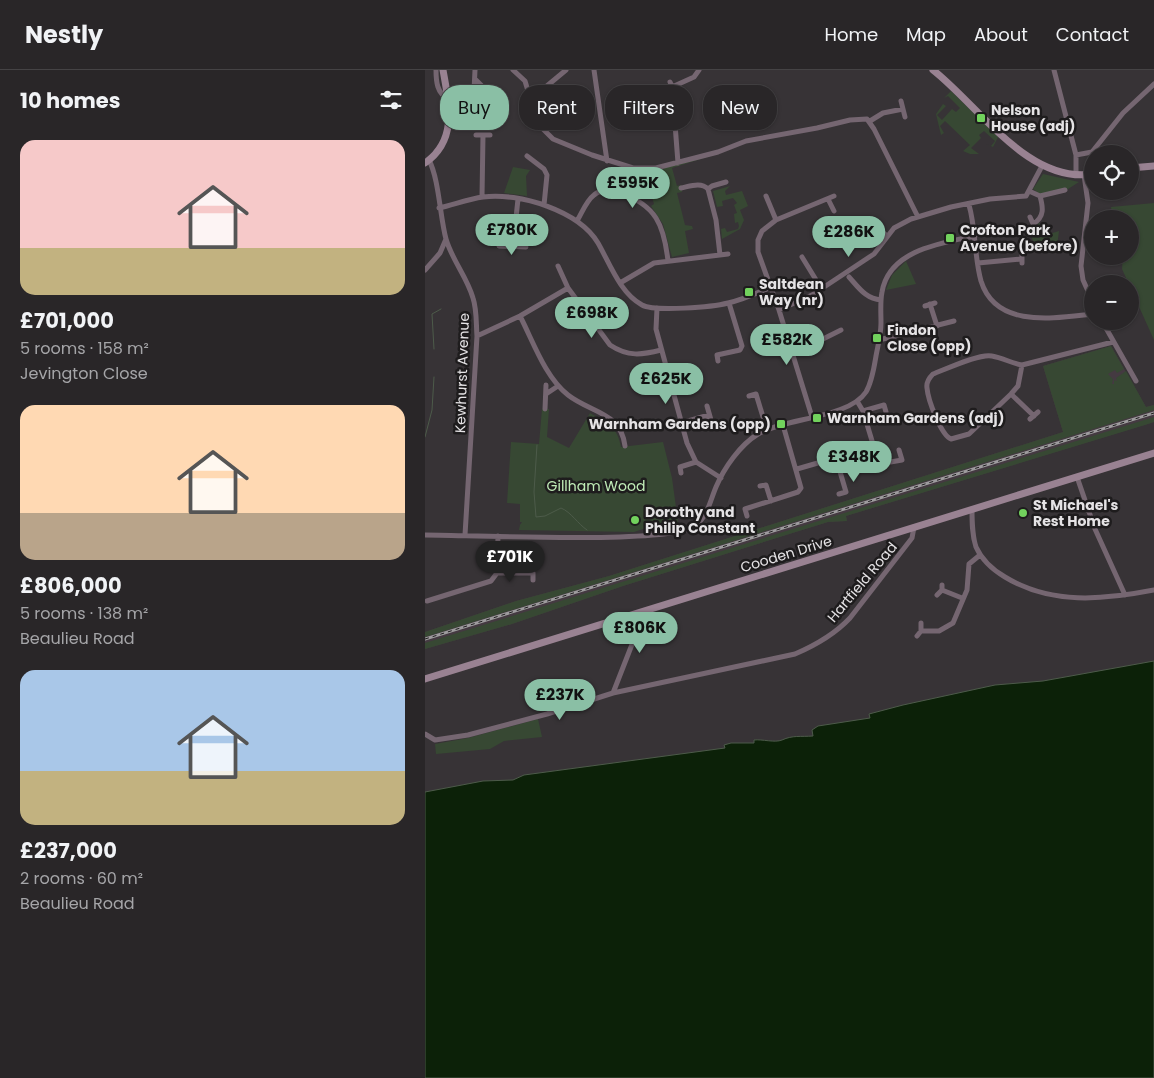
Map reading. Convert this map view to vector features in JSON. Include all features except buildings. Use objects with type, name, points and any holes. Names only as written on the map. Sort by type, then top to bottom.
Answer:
[{"type":"main road","points":[[443,70],[446,85]]},
{"type":"main road","points":[[933,70],[1020,151],[1042,166],[1058,173],[1084,175]]},
{"type":"main road","points":[[427,162],[437,153],[447,130]]},
{"type":"main road","points":[[1139,167],[1154,166]]},
{"type":"main road","name":"Cooden Drive","points":[[425,679],[1154,453]]},
{"type":"street","points":[[435,70],[440,92]]},
{"type":"street","points":[[475,70],[476,80]]},
{"type":"street","points":[[513,70],[525,81],[526,85]]},
{"type":"street","points":[[548,85],[566,70]]},
{"type":"street","points":[[594,70],[607,161]]},
{"type":"street","points":[[676,85],[694,77],[699,70]]},
{"type":"street","points":[[1054,70],[1076,155],[1076,175]]},
{"type":"street","points":[[1076,155],[1092,152],[1123,113],[1154,84]]},
{"type":"street","points":[[901,101],[905,117]]},
{"type":"street","points":[[870,122],[883,113],[903,109]]},
{"type":"street","points":[[544,130],[553,139],[607,161],[633,168],[647,169],[678,162],[746,141],[863,118],[870,122],[918,217]]},
{"type":"street","points":[[675,130],[678,162]]},
{"type":"street","points":[[476,135],[490,135]]},
{"type":"street","points":[[482,197],[483,135]]},
{"type":"street","points":[[528,161],[545,172]]},
{"type":"street","name":"Kewhurst Avenue","points":[[427,162],[432,167],[446,239],[457,268],[473,297],[477,336],[465,535]]},
{"type":"street","points":[[779,310],[821,288],[874,254],[887,236],[899,224],[918,217],[990,199],[1026,196],[1042,166]]},
{"type":"street","points":[[545,172],[552,169]]},
{"type":"street","points":[[543,205],[547,191],[545,172]]},
{"type":"street","points":[[708,190],[712,186],[726,182]]},
{"type":"street","points":[[681,188],[698,185],[704,186],[708,190],[716,220],[720,255]]},
{"type":"street","points":[[1029,191],[1040,196],[1065,190]]},
{"type":"street","points":[[577,221],[589,200],[596,193],[610,191],[630,196],[642,202],[659,221],[664,231],[668,261]]},
{"type":"street","points":[[766,196],[776,220]]},
{"type":"street","points":[[1030,217],[1034,225],[1039,221],[1042,214],[1040,196]]},
{"type":"street","points":[[439,208],[482,197],[518,199],[543,205],[577,221],[596,241],[629,295],[642,305],[657,308],[729,303],[771,287]]},
{"type":"street","points":[[812,417],[779,310],[758,252],[758,240],[763,231],[776,220],[831,198],[833,211]]},
{"type":"street","points":[[513,246],[518,199]]},
{"type":"street","points":[[1084,282],[1081,266],[1088,208],[1087,200]]},
{"type":"street","points":[[969,205],[981,281],[987,293],[999,306],[1012,314],[1049,318],[1084,315]]},
{"type":"street","points":[[829,246],[871,225],[887,236]]},
{"type":"street","points":[[425,535],[649,536],[683,532],[697,525],[706,513],[721,478],[749,440],[767,430],[857,401],[867,390],[879,340],[881,300],[888,274],[905,257],[947,242],[975,236]]},
{"type":"street","points":[[425,270],[440,253],[446,239]]},
{"type":"street","points":[[844,239],[848,245]]},
{"type":"street","points":[[499,246],[526,247]]},
{"type":"street","points":[[621,283],[655,263],[728,254]]},
{"type":"street","points":[[805,259],[821,288]]},
{"type":"street","points":[[978,263],[1022,259]]},
{"type":"street","points":[[561,269],[568,288],[611,346],[618,351],[638,355],[661,350]]},
{"type":"street","points":[[858,277],[851,279],[865,295],[872,300],[881,300]]},
{"type":"street","points":[[477,336],[520,316],[568,288]]},
{"type":"street","points":[[729,303],[742,346],[740,350],[742,357]]},
{"type":"street","points":[[930,304],[937,326]]},
{"type":"street","points":[[657,308],[656,329],[687,444],[696,462],[721,478]]},
{"type":"street","points":[[520,316],[559,386],[569,396],[617,424],[624,434],[625,446]]},
{"type":"street","points":[[879,340],[954,321]]},
{"type":"street","points":[[793,354],[837,330]]},
{"type":"street","points":[[1107,330],[1136,378]]},
{"type":"street","points":[[1022,365],[1018,386],[969,434],[951,439],[943,434],[927,388],[927,383],[933,374],[984,356],[994,356],[1010,363],[1022,365],[1113,342]]},
{"type":"street","points":[[718,361],[717,355],[740,350]]},
{"type":"street","points":[[545,409],[546,385]]},
{"type":"street","points":[[546,394],[559,386]]},
{"type":"street","points":[[749,396],[756,394],[767,430]]},
{"type":"street","points":[[1011,394],[1034,416]]},
{"type":"street","points":[[857,401],[863,411],[879,464],[902,460],[899,450]]},
{"type":"street","points":[[863,411],[884,405],[886,412]]},
{"type":"street","points":[[681,423],[710,418],[707,406]]},
{"type":"street","points":[[747,516],[745,509],[798,492],[801,488],[783,426]]},
{"type":"street","points":[[797,469],[873,447]]},
{"type":"street","points":[[836,458],[846,492],[839,494]]},
{"type":"street","points":[[681,473],[680,467],[696,462]]},
{"type":"street","points":[[1077,477],[1095,529],[1125,595]]},
{"type":"street","points":[[760,486],[767,485],[771,501]]},
{"type":"street","points":[[972,509],[974,539],[980,555],[1000,574],[1034,592],[1069,598],[1125,595],[1154,590]]},
{"type":"street","name":"Hartfield Road","points":[[425,734],[435,740],[468,735],[547,714],[613,693],[795,654],[825,640],[850,618],[912,538],[914,527]]},
{"type":"street","points":[[427,601],[487,584],[497,573],[497,536]]},
{"type":"street","points":[[921,631],[930,632],[947,628],[956,618],[962,598],[967,590],[969,564],[980,555]]},
{"type":"street","points":[[497,573],[533,573],[533,580]]},
{"type":"street","points":[[937,596],[942,588],[962,598]]},
{"type":"street","points":[[613,693],[640,624],[640,612]]},
{"type":"street","points":[[917,636],[921,631],[921,623]]},
{"type":"shaded area","points":[[1111,346],[1146,407],[1154,405],[1154,422],[846,516],[847,521],[828,522],[623,586],[512,624],[425,649],[425,632],[516,601],[609,576],[1063,432],[1043,366]]},
{"type":"shaded area","points":[[1154,661],[1154,1078],[425,1078],[425,792],[483,781],[513,780],[524,775],[725,748],[724,745],[731,743],[754,743],[754,740],[779,741],[786,738],[813,736],[812,730],[818,726],[870,718],[869,714],[903,705],[995,685],[1043,681]]},
{"type":"green space","points":[[951,91],[998,137],[993,147],[986,144],[991,146],[995,141],[984,131],[979,135],[981,138],[971,148],[979,154],[970,154],[963,151],[970,145],[945,121],[940,126],[944,133],[941,135],[936,114],[943,104],[946,106],[937,115],[942,120],[952,109],[956,112],[960,108],[948,96],[944,98]]},
{"type":"green space","points":[[717,154],[672,168],[677,186],[681,185],[682,192],[677,193],[685,225],[692,226],[693,229],[685,231],[689,253],[672,257],[663,224],[651,206],[654,204],[645,173]]},
{"type":"green space","points":[[513,167],[530,170],[526,176],[527,196],[504,193]]},
{"type":"green space","points":[[1043,174],[1079,182],[1068,189],[1040,194],[1033,189]]},
{"type":"green space","points":[[730,186],[725,191],[726,195],[742,191],[748,206],[740,210],[744,220],[740,229],[722,239],[721,229],[725,228],[727,232],[738,229],[738,222],[735,223],[734,214],[737,213],[734,205],[737,203],[733,198],[722,201],[723,206],[717,207],[713,191]]},
{"type":"green space","points":[[1154,203],[1154,340],[1139,307],[1139,275],[1125,275],[1122,269],[1122,265],[1139,265],[1139,210],[1112,210],[1111,207]]},
{"type":"green space","points":[[1039,223],[1044,227],[1035,231],[1037,238],[1059,231],[1057,247],[1033,241],[1029,231]]},
{"type":"green space","points":[[906,261],[916,284],[886,290],[892,275]]},
{"type":"green space","points":[[1111,346],[1124,369],[1117,373],[1115,370],[1108,374],[1113,379],[1112,384],[1114,384],[1114,380],[1117,381],[1116,378],[1126,371],[1146,407],[1154,405],[1154,410],[425,637],[425,632],[516,601],[609,576],[1063,432],[1043,366]]},
{"type":"green space","name":"Gillham Wood","points":[[542,409],[549,409],[547,437],[569,448],[590,413],[606,422],[614,430],[621,447],[663,442],[672,478],[679,529],[643,529],[634,532],[519,530],[522,522],[520,522],[520,504],[507,503],[511,442],[539,444]]},
{"type":"green space","points":[[1154,417],[1154,422],[1145,425],[846,516],[847,521],[828,522],[623,586],[512,624],[425,649],[425,643]]},
{"type":"green space","points":[[538,719],[542,737],[504,741],[490,749],[436,754],[435,744],[468,738]]},
{"type":"waterway","points":[[434,349],[432,314],[441,309]]},
{"type":"waterway","points":[[425,437],[432,410],[434,377]]},
{"type":"waterway","points":[[537,445],[534,492],[536,517],[545,516],[561,508],[587,530]]},
{"type":"railway","points":[[425,639],[1154,413]]},
{"type":"place","name":"Nelson House (adj)","points":[[981,118]]},
{"type":"place","name":"Crofton Park Avenue (before)","points":[[950,238]]},
{"type":"place","name":"Saltdean Way (nr)","points":[[749,292]]},
{"type":"place","name":"Findon Close (opp)","points":[[877,338]]},
{"type":"place","name":"Warnham Gardens (adj)","points":[[817,418]]},
{"type":"place","name":"Warnham Gardens (opp)","points":[[781,424]]},
{"type":"place","name":"St Michael's Rest Home","points":[[1023,513]]},
{"type":"place","name":"Dorothy and Philip Constant","points":[[635,520]]}]
